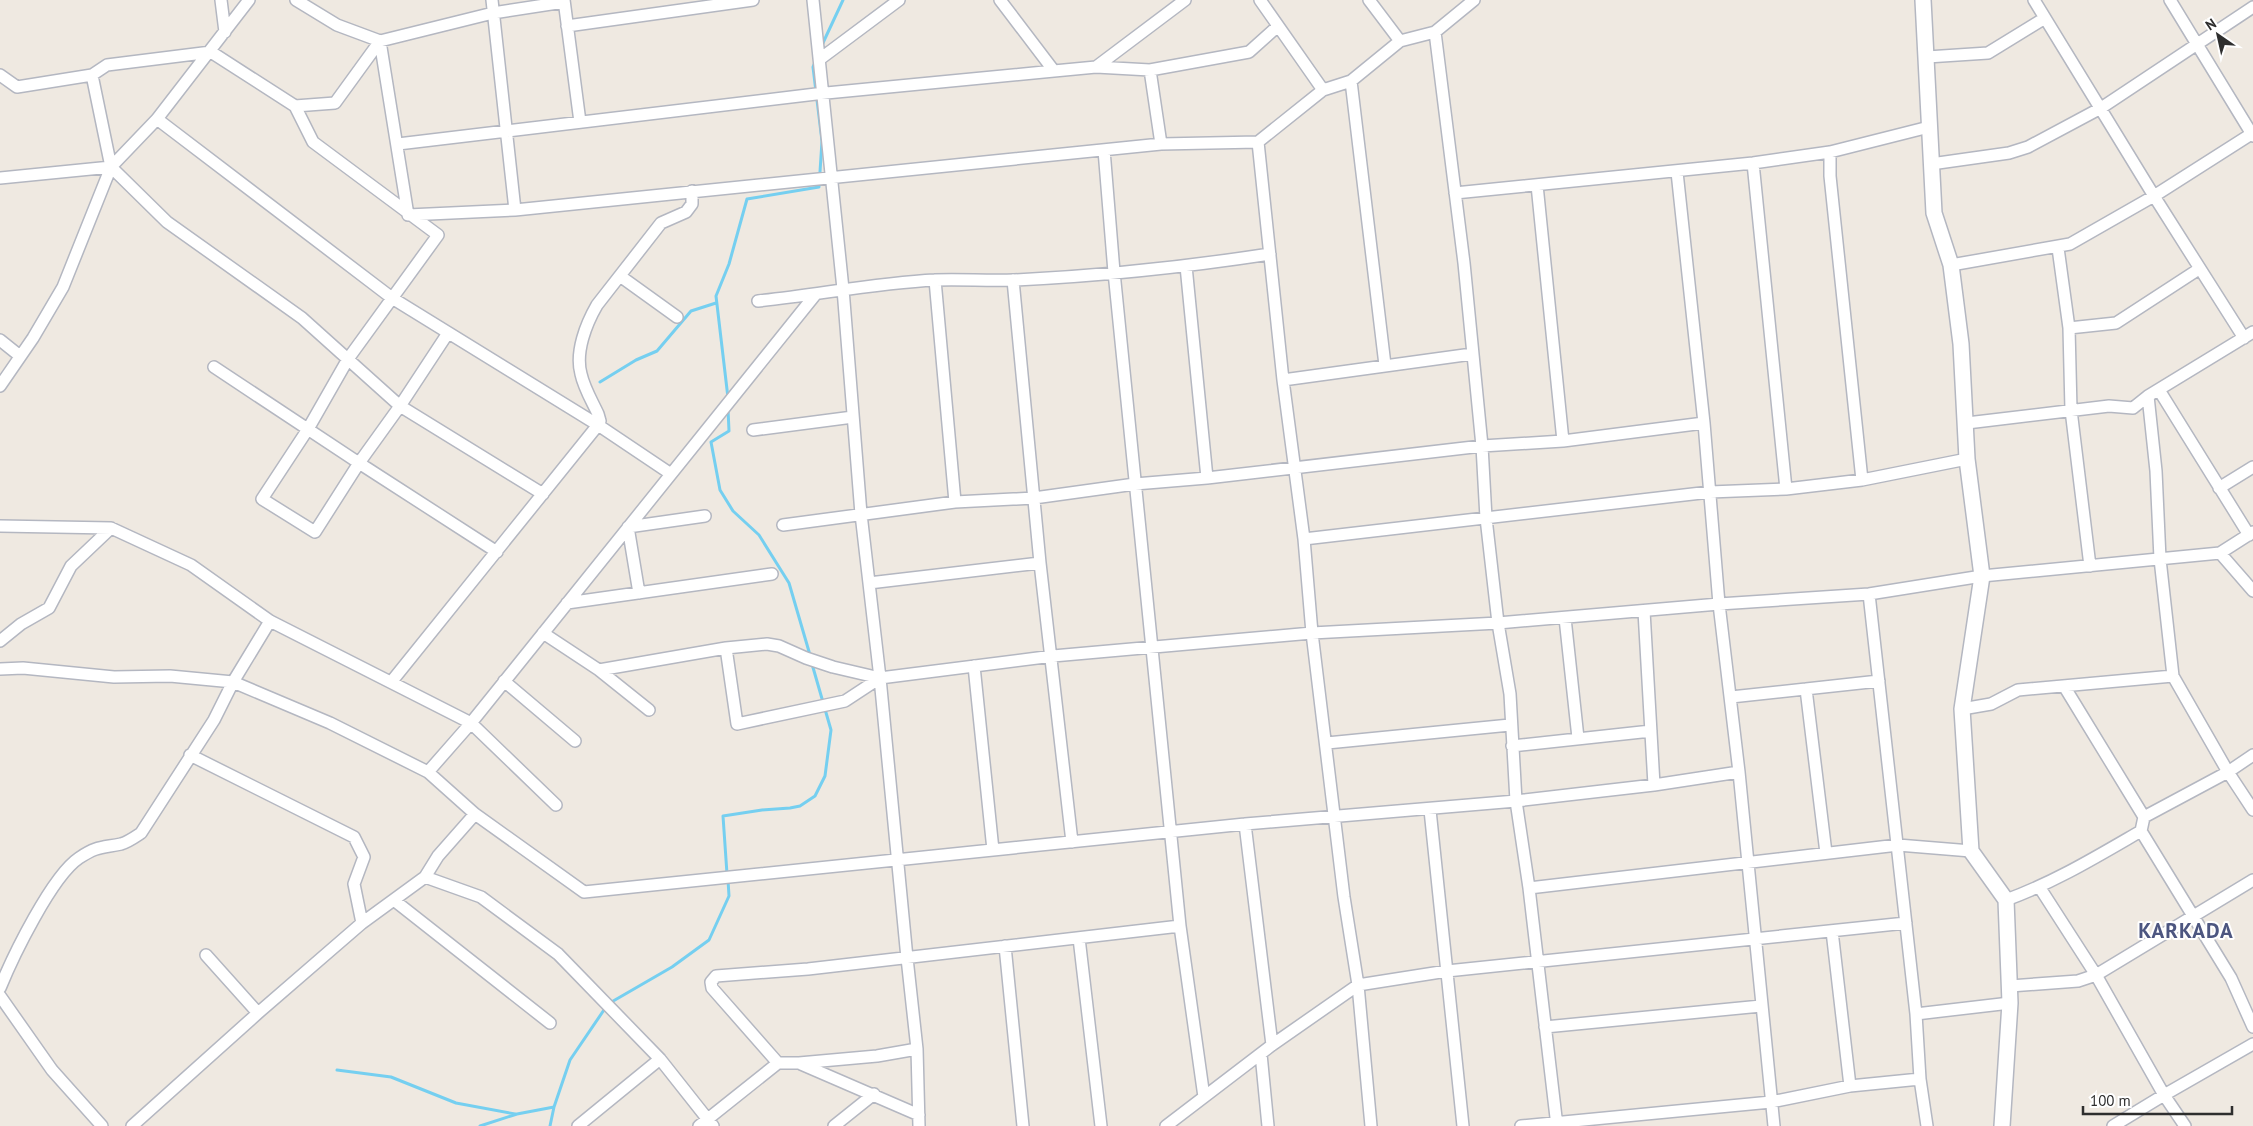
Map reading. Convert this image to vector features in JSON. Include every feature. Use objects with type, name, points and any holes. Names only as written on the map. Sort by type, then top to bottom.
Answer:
[{"type":"street","points":[[221,0],[225,32]]},
{"type":"street","points":[[0,386],[63,287],[111,167],[157,119],[211,52],[249,0]]},
{"type":"street","points":[[296,0],[337,25],[380,42],[493,13],[564,1],[580,122]]},
{"type":"street","points":[[492,0],[515,210]]},
{"type":"street","points":[[568,26],[753,0]]},
{"type":"street","points":[[813,0],[833,177],[861,514],[870,583],[907,958],[918,1048],[919,1120]]},
{"type":"street","points":[[820,59],[899,0]]},
{"type":"street","points":[[1000,0],[1054,71]]},
{"type":"street","points":[[1096,67],[1185,0]]},
{"type":"street","points":[[1260,0],[1323,90]]},
{"type":"street","points":[[1370,0],[1400,41]]},
{"type":"street","points":[[408,215],[515,210],[1161,144],[1258,142],[1323,90],[1351,81],[1400,41],[1435,32],[1474,0]]},
{"type":"street","points":[[1923,0],[1934,213],[1951,265],[1961,344],[1967,423],[1967,459],[1982,576],[1962,708],[1971,850],[2006,900],[2010,1003],[2002,1126]]},
{"type":"street","points":[[1967,423],[2109,406],[2133,408],[2148,396],[2248,335],[2199,269],[2034,0]]},
{"type":"street","points":[[1951,265],[2058,248],[2082,238],[2154,196],[2253,134],[2170,0]]},
{"type":"street","points":[[1931,164],[2018,151],[2101,108],[2253,7]]},
{"type":"street","points":[[1927,58],[1988,53],[2045,18]]},
{"type":"street","points":[[398,144],[824,93],[1096,67],[1150,70],[1249,52],[1278,26]]},
{"type":"street","points":[[1435,32],[1455,193],[1482,446],[1486,518],[1498,623],[1510,694],[1510,725],[1516,801],[1529,888],[1557,1125]]},
{"type":"street","points":[[295,106],[335,103],[380,42]]},
{"type":"street","points":[[380,42],[408,215]]},
{"type":"street","points":[[0,75],[17,87],[92,75],[107,65],[211,52],[295,106],[314,142],[408,215],[438,235],[348,359],[308,429],[262,499],[315,532],[359,463],[400,406],[448,333]]},
{"type":"street","points":[[1150,70],[1161,144]]},
{"type":"street","points":[[92,75],[111,167],[167,222],[302,318],[400,406],[543,494]]},
{"type":"street","points":[[1351,81],[1385,365]]},
{"type":"street","points":[[157,119],[392,298],[598,425],[671,474]]},
{"type":"street","points":[[1455,193],[1753,163],[1830,152],[1929,127]]},
{"type":"street","points":[[1258,142],[1283,380],[1304,539],[1312,633],[1358,985],[1371,1126]]},
{"type":"street","points":[[1104,150],[1114,272],[1180,926],[1204,1097]]},
{"type":"street","points":[[1830,152],[1830,176],[1862,480]]},
{"type":"street","points":[[1753,163],[1786,489]]},
{"type":"street","points":[[0,178],[111,167]]},
{"type":"street","points":[[1677,172],[1704,423],[1719,604],[1739,772],[1774,1126]]},
{"type":"street","points":[[1536,185],[1563,441]]},
{"type":"street","points":[[392,682],[598,425],[600,421],[598,414],[580,372],[580,360],[589,318],[661,222],[686,212],[692,204],[692,191]]},
{"type":"street","points":[[2058,248],[2069,328],[2071,410],[2090,566]]},
{"type":"street","points":[[758,301],[815,295],[843,289],[935,280],[1013,280],[1186,266],[1270,254]]},
{"type":"street","points":[[1186,266],[1207,478]]},
{"type":"street","points":[[2069,328],[2116,323],[2199,269]]},
{"type":"street","points":[[620,276],[677,317]]},
{"type":"street","points":[[935,280],[955,502]]},
{"type":"street","points":[[1013,280],[1040,563],[1053,656],[1072,842]]},
{"type":"street","points":[[428,772],[471,723],[815,295]]},
{"type":"street","points":[[0,340],[20,356]]},
{"type":"street","points":[[1283,380],[1472,354]]},
{"type":"street","points":[[214,367],[497,552]]},
{"type":"street","points":[[599,670],[726,648],[767,644],[779,646],[833,668],[880,678],[1053,656],[1312,633],[1498,623],[1719,604],[1869,594],[1982,576],[2220,553],[2251,533],[2220,488],[2159,390]]},
{"type":"street","points":[[2148,396],[2156,471],[2160,559],[2173,676],[2228,772],[2253,810]]},
{"type":"street","points":[[753,430],[854,417]]},
{"type":"street","points":[[783,525],[955,502],[1034,498],[1135,484],[1207,478],[1482,446],[1563,441],[1704,423]]},
{"type":"street","points":[[1304,539],[1710,492],[1786,489],[1862,480],[1967,459]]},
{"type":"street","points":[[2220,488],[2253,467]]},
{"type":"street","points":[[628,526],[705,516]]},
{"type":"street","points":[[0,526],[111,528],[191,565],[270,622],[471,723],[556,805]]},
{"type":"street","points":[[628,526],[639,593]]},
{"type":"street","points":[[0,641],[21,624],[49,608],[71,566],[111,528]]},
{"type":"street","points":[[2220,553],[2253,591]]},
{"type":"street","points":[[870,583],[1040,563]]},
{"type":"street","points":[[567,603],[772,574]]},
{"type":"street","points":[[1869,594],[1916,1014],[1920,1079],[1927,1126]]},
{"type":"street","points":[[1644,611],[1654,785]]},
{"type":"street","points":[[1565,618],[1578,738]]},
{"type":"street","points":[[0,988],[13,956],[61,874],[77,859],[100,846],[123,844],[141,833],[214,720],[233,682],[270,622]]},
{"type":"street","points":[[543,633],[599,670],[650,710]]},
{"type":"street","points":[[726,648],[737,724],[845,701],[880,678]]},
{"type":"street","points":[[974,666],[993,850]]},
{"type":"street","points":[[0,669],[23,668],[114,677],[170,676],[233,682],[330,723],[428,772],[475,814],[584,892],[1245,824],[1430,810],[1654,785],[1739,772]]},
{"type":"street","points":[[1962,708],[1991,704],[2018,690],[2173,676]]},
{"type":"street","points":[[504,681],[575,741]]},
{"type":"street","points":[[1731,697],[1879,681]]},
{"type":"street","points":[[2064,686],[2144,817],[2141,831],[2231,978],[2253,1027]]},
{"type":"street","points":[[1806,689],[1826,852]]},
{"type":"street","points":[[1326,743],[1510,725]]},
{"type":"street","points":[[1512,746],[1651,731]]},
{"type":"street","points":[[190,755],[354,837],[364,857],[354,884],[362,923]]},
{"type":"street","points":[[2144,817],[2228,772],[2253,755]]},
{"type":"street","points":[[1430,810],[1463,1126]]},
{"type":"street","points":[[132,1126],[362,923],[425,878],[438,856],[475,814]]},
{"type":"street","points":[[1245,824],[1272,1045]]},
{"type":"street","points":[[2006,900],[2040,888],[2141,831]]},
{"type":"street","points":[[1529,888],[1684,868],[1747,863],[1826,852],[1898,845],[1971,850]]},
{"type":"street","points":[[425,878],[481,897],[558,954],[660,1059],[707,1124],[778,1063],[877,1056],[918,1048]]},
{"type":"street","points":[[2010,986],[2078,981],[2096,975],[2253,880]]},
{"type":"street","points":[[2040,888],[2096,975],[2164,1094],[2185,1126]]},
{"type":"street","points":[[394,901],[550,1023]]},
{"type":"street","points":[[1166,1126],[1272,1045],[1358,985],[1447,971],[1906,923]]},
{"type":"street","points":[[778,1063],[712,988],[711,982],[716,976],[808,969],[1180,926]]},
{"type":"street","points":[[1832,931],[1850,1086]]},
{"type":"street","points":[[1079,938],[1101,1126]]},
{"type":"street","points":[[1005,946],[1023,1126]]},
{"type":"street","points":[[206,955],[258,1013]]},
{"type":"street","points":[[0,996],[52,1070],[102,1126]]},
{"type":"street","points":[[1916,1014],[2010,1003]]},
{"type":"street","points":[[1545,1027],[1761,1006]]},
{"type":"street","points":[[2113,1126],[2164,1094],[2253,1044]]},
{"type":"street","points":[[1261,1054],[1268,1126]]},
{"type":"street","points":[[578,1126],[660,1059]]},
{"type":"street","points":[[799,1063],[874,1094],[919,1120]]},
{"type":"street","points":[[1521,1126],[1557,1125],[1771,1102],[1850,1086],[1920,1079]]},
{"type":"street","points":[[834,1126],[874,1094]]},
{"type":"waterway","points":[[822,45],[843,0]]},
{"type":"waterway","points":[[728,398],[716,296],[729,264],[747,199],[819,187],[822,141],[813,67],[815,62]]},
{"type":"waterway","points":[[600,382],[636,360],[657,351],[691,311],[716,303]]},
{"type":"waterway","points":[[728,409],[729,431],[711,442],[720,490],[733,511],[759,535],[789,583],[810,655]]},
{"type":"waterway","points":[[727,874],[723,816],[800,806],[815,796],[825,776],[831,730],[812,664]]},
{"type":"waterway","points":[[480,1126],[517,1114],[554,1107],[570,1060],[608,1004],[672,967],[709,940],[729,896],[728,880]]},
{"type":"waterway","points":[[337,1070],[391,1077],[456,1103],[515,1114]]},
{"type":"waterway","points":[[550,1126],[554,1107]]},
{"type":"district","name":"KARKADA","points":[[2186,930]]}]
